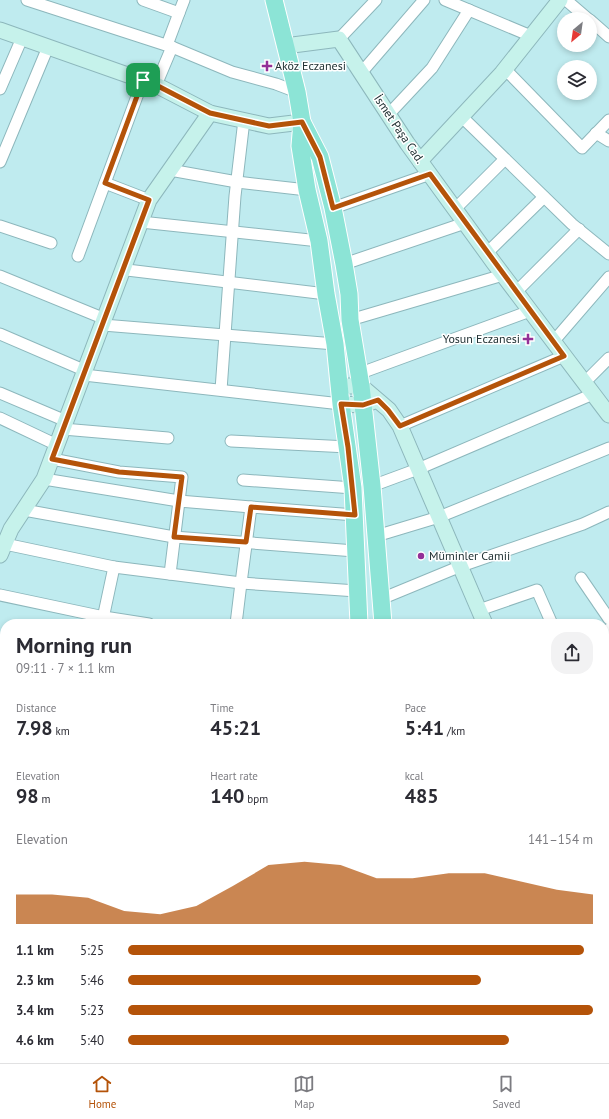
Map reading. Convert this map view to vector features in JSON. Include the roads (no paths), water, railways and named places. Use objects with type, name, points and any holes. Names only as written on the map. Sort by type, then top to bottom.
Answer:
[{"type":"main road","points":[[274,0],[297,92],[302,122],[300,146],[307,190],[319,241],[326,294],[335,344],[355,515],[355,551],[359,619]]},
{"type":"main road","points":[[302,122],[320,157],[333,208],[349,294],[350,320],[359,380],[370,403],[372,486],[383,619]]},
{"type":"street","points":[[27,0],[169,46],[232,72],[276,84],[297,92]]},
{"type":"street","points":[[143,0],[179,13]]},
{"type":"street","points":[[78,256],[105,183],[149,82],[169,46],[184,0]]},
{"type":"street","points":[[285,46],[339,39],[376,0]]},
{"type":"street","points":[[361,73],[424,0]]},
{"type":"street","points":[[445,0],[531,36]]},
{"type":"street","points":[[420,161],[505,69],[560,0],[577,12]]},
{"type":"street","points":[[388,115],[432,68],[469,10]]},
{"type":"street","points":[[597,27],[609,37]]},
{"type":"street","points":[[0,30],[149,82],[210,113],[269,126],[302,122]]},
{"type":"street","points":[[0,89],[22,38]]},
{"type":"street","name":"İsmet Paşa Cad.","points":[[339,39],[388,115],[455,210],[609,416]]},
{"type":"street","points":[[0,162],[48,47]]},
{"type":"street","points":[[505,69],[582,148],[609,120]]},
{"type":"street","points":[[210,113],[149,200],[44,479],[11,529],[2,549],[114,567],[240,583],[357,591]]},
{"type":"street","points":[[461,116],[579,230],[609,254]]},
{"type":"street","points":[[221,390],[237,182],[244,120]]},
{"type":"street","points":[[596,133],[609,141]]},
{"type":"street","points":[[455,210],[505,159]]},
{"type":"street","points":[[170,170],[237,182],[307,190]]},
{"type":"street","points":[[333,208],[430,174]]},
{"type":"street","points":[[105,183],[149,200]]},
{"type":"street","points":[[487,253],[544,197]]},
{"type":"street","points":[[141,222],[319,241]]},
{"type":"street","points":[[344,264],[465,223]]},
{"type":"street","points":[[0,226],[51,243]]},
{"type":"street","points":[[516,292],[579,230]]},
{"type":"street","points":[[123,271],[326,294]]},
{"type":"street","points":[[350,320],[503,275]]},
{"type":"street","points":[[0,276],[104,322],[225,336],[335,344]]},
{"type":"street","points":[[553,342],[609,277]]},
{"type":"street","points":[[339,386],[359,380],[530,311]]},
{"type":"street","points":[[0,334],[85,373],[341,404],[370,403],[388,410],[400,426],[483,619]]},
{"type":"street","points":[[400,426],[564,356]]},
{"type":"street","points":[[372,486],[418,469],[588,389],[609,358]]},
{"type":"street","points":[[0,393],[65,425],[168,438]]},
{"type":"street","points":[[0,418],[57,445]]},
{"type":"street","points":[[231,441],[348,447]]},
{"type":"street","points":[[376,536],[439,517],[609,448]]},
{"type":"street","points":[[52,459],[119,472],[182,477],[170,574]]},
{"type":"street","points":[[44,479],[179,500],[355,515]]},
{"type":"street","points":[[243,480],[352,488]]},
{"type":"street","points":[[236,619],[251,507]]},
{"type":"street","points":[[24,510],[174,537],[355,551]]},
{"type":"street","points":[[381,599],[461,566],[583,524],[609,512]]},
{"type":"street","points":[[103,619],[114,567]]},
{"type":"street","points":[[581,578],[609,619]]},
{"type":"street","points":[[479,610],[538,590],[550,619]]},
{"type":"street","points":[[0,595],[99,619]]},
{"type":"place","name":"Aköz Eczanesi","points":[[267,66]]},
{"type":"place","name":"Yosun Eczanesi","points":[[528,339]]},
{"type":"place","name":"Müminler Camii","points":[[421,556]]}]
